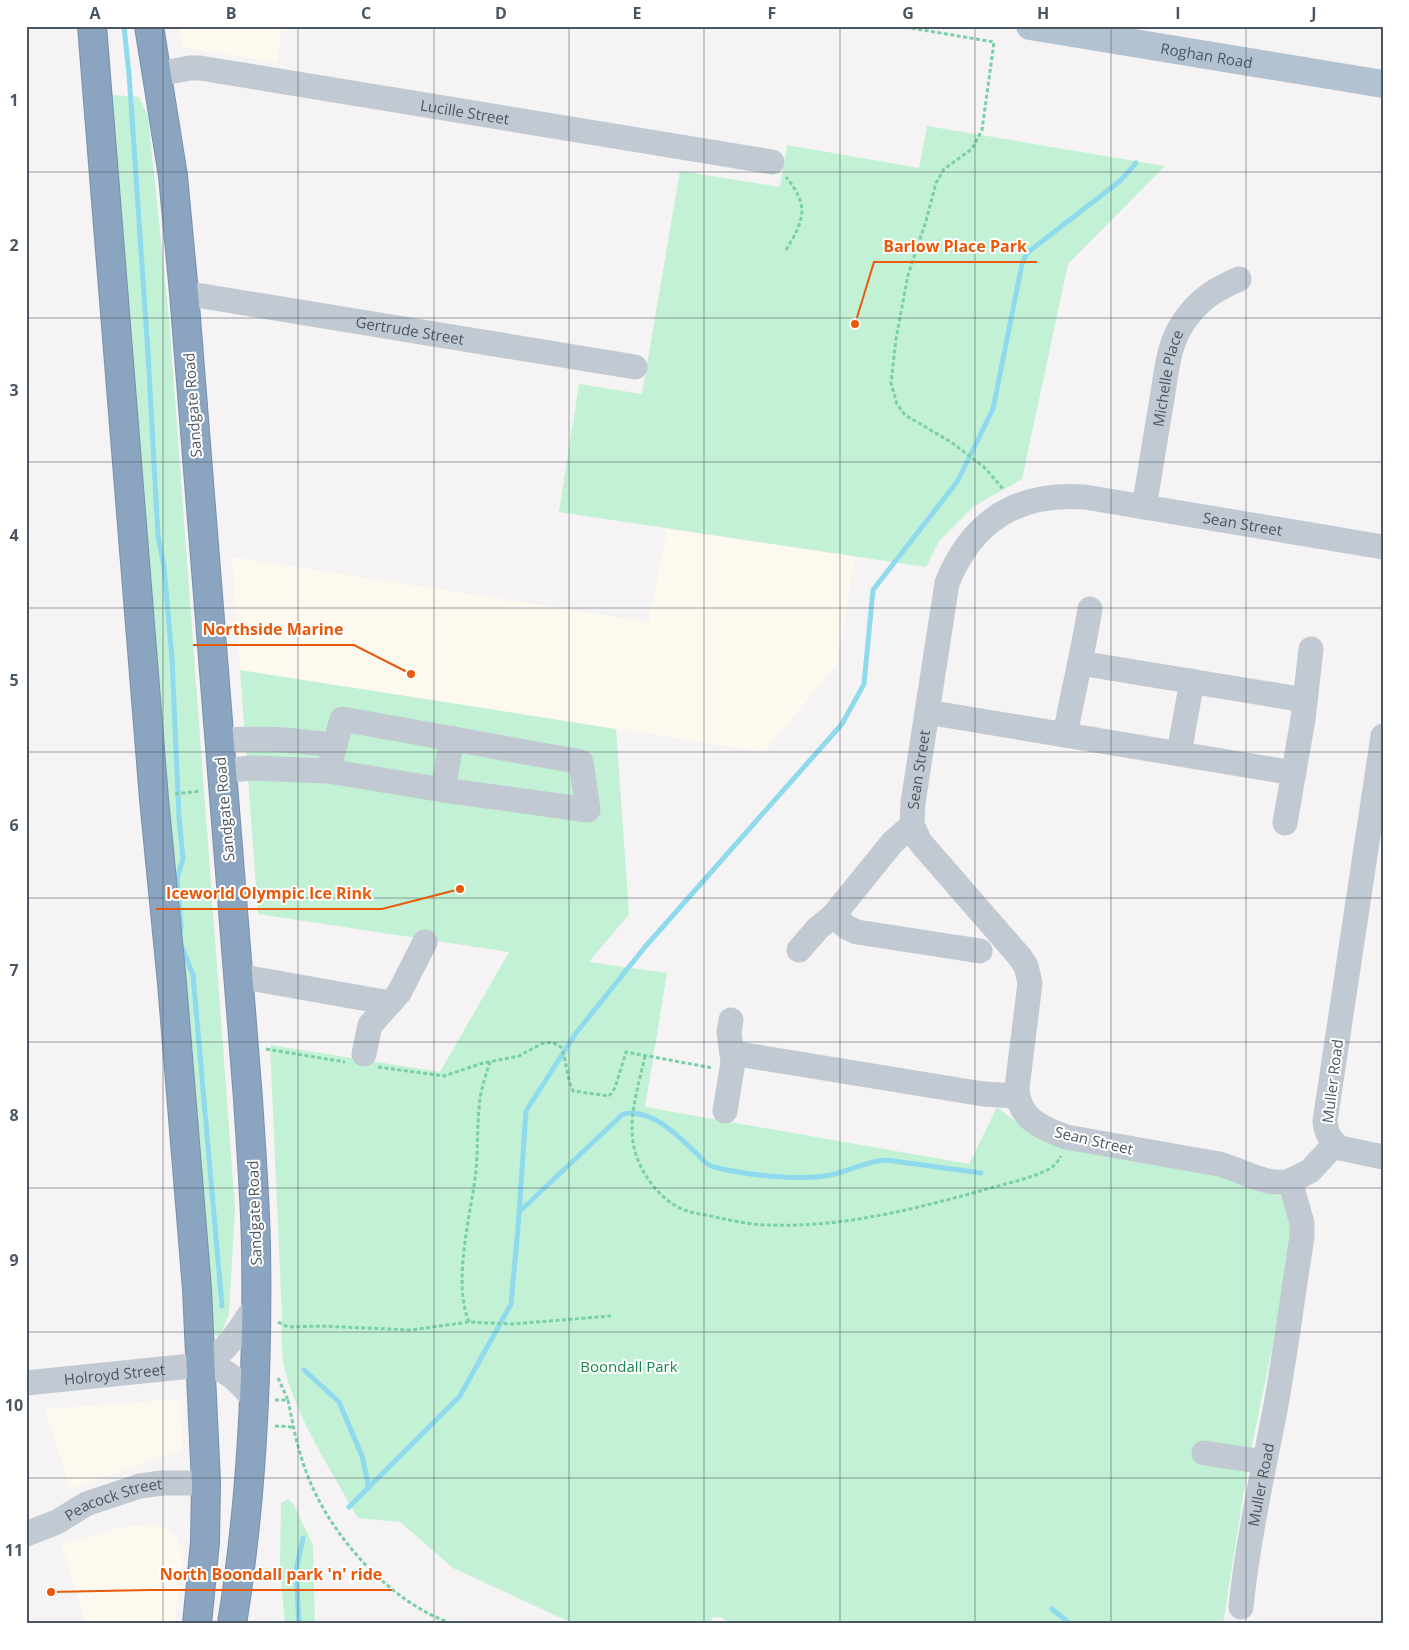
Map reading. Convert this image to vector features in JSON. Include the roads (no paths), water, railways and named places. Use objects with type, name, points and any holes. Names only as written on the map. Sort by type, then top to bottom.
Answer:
[{"type":"highway","points":[[92,26],[154,799],[188,1168],[201,1365],[206,1484],[205,1542],[198,1624]]},
{"type":"highway","name":"Sandgate Road","points":[[149,26],[174,176],[218,741],[216,781],[238,976],[254,1195],[265,1313],[263,1399],[232,1624]]},
{"type":"main road","name":"Roghan Road","points":[[1030,26],[1383,84]]},
{"type":"street","name":"Lucille Street","points":[[158,74],[200,68],[772,162]]},
{"type":"street","name":"Michelle Place","points":[[1144,507],[1167,370],[1176,336],[1198,303],[1210,293],[1239,279]]},
{"type":"street","name":"Gertrude Street","points":[[184,293],[635,368]]},
{"type":"street","name":"Sean Street","points":[[1290,1181],[1268,1182],[1233,1167],[1066,1137],[1041,1126],[1023,1112],[1017,1096],[1017,1078],[1030,983],[1026,966],[920,842],[912,825],[913,803],[947,583],[960,554],[973,536],[986,524],[1018,505],[1050,497],[1085,497],[1383,546]]},
{"type":"street","points":[[1065,735],[1090,609]]},
{"type":"street","points":[[1286,823],[1311,649]]},
{"type":"street","points":[[1080,663],[1305,700]]},
{"type":"street","points":[[1179,754],[1192,681]]},
{"type":"street","points":[[928,712],[1294,773]]},
{"type":"street","points":[[216,781],[251,768],[328,771],[443,790],[588,810],[581,762],[342,719],[328,771]]},
{"type":"street","name":"Muller Road","points":[[1242,1607],[1244,1584],[1264,1462],[1276,1406],[1302,1237],[1302,1223],[1290,1181],[1310,1171],[1335,1144],[1327,1134],[1325,1114],[1373,864],[1383,736]]},
{"type":"street","points":[[218,741],[240,738],[264,738],[334,746]]},
{"type":"street","points":[[443,790],[452,738]]},
{"type":"street","points":[[800,950],[818,928],[833,916],[892,843],[912,825]]},
{"type":"street","points":[[833,916],[856,932],[980,951]]},
{"type":"street","points":[[362,1061],[370,1026],[400,993],[425,942]]},
{"type":"street","points":[[238,976],[390,1003]]},
{"type":"street","points":[[725,1111],[732,1062],[729,1032],[731,1020]]},
{"type":"street","points":[[732,1062],[983,1094],[1017,1096]]},
{"type":"street","points":[[1335,1144],[1348,1151],[1383,1157]]},
{"type":"street","points":[[201,1365],[214,1359],[225,1350],[241,1325],[265,1313]]},
{"type":"street","points":[[201,1365],[215,1366],[225,1371],[263,1399]]},
{"type":"street","name":"Holroyd Street","points":[[26,1383],[201,1365]]},
{"type":"street","points":[[1204,1453],[1264,1462]]},
{"type":"street","name":"Peacock Street","points":[[26,1534],[57,1522],[86,1504],[140,1486],[162,1483],[206,1484]]},
{"type":"waterway","points":[[124,26],[148,353],[158,536],[164,567],[172,659],[179,817],[183,859],[177,878],[181,927],[179,940],[193,975],[222,1306]]},
{"type":"waterway","points":[[349,1507],[460,1396],[511,1304],[526,1111],[576,1033],[645,947],[842,724],[864,684],[873,590],[957,482],[993,409],[1022,264],[1027,253],[1120,181],[1136,163]]},
{"type":"waterway","points":[[519,1212],[623,1114],[634,1113],[644,1115],[663,1124],[709,1165],[741,1172],[772,1176],[818,1177],[886,1160],[981,1173]]},
{"type":"waterway","points":[[304,1370],[339,1402],[362,1456],[369,1488]]},
{"type":"waterway","points":[[299,1624],[296,1570],[303,1538]]},
{"type":"waterway","points":[[1052,1609],[1070,1624]]},
{"type":"place","name":"Barlow Place Park","points":[[855,324]]},
{"type":"place","name":"Northside Marine","points":[[411,674]]},
{"type":"place","name":"Iceworld Olympic Ice Rink","points":[[460,889]]},
{"type":"place","name":"North Boondall park 'n' ride","points":[[51,1592]]},
{"type":"park label","name":"Boondall Park","points":[[629,1366]]}]
